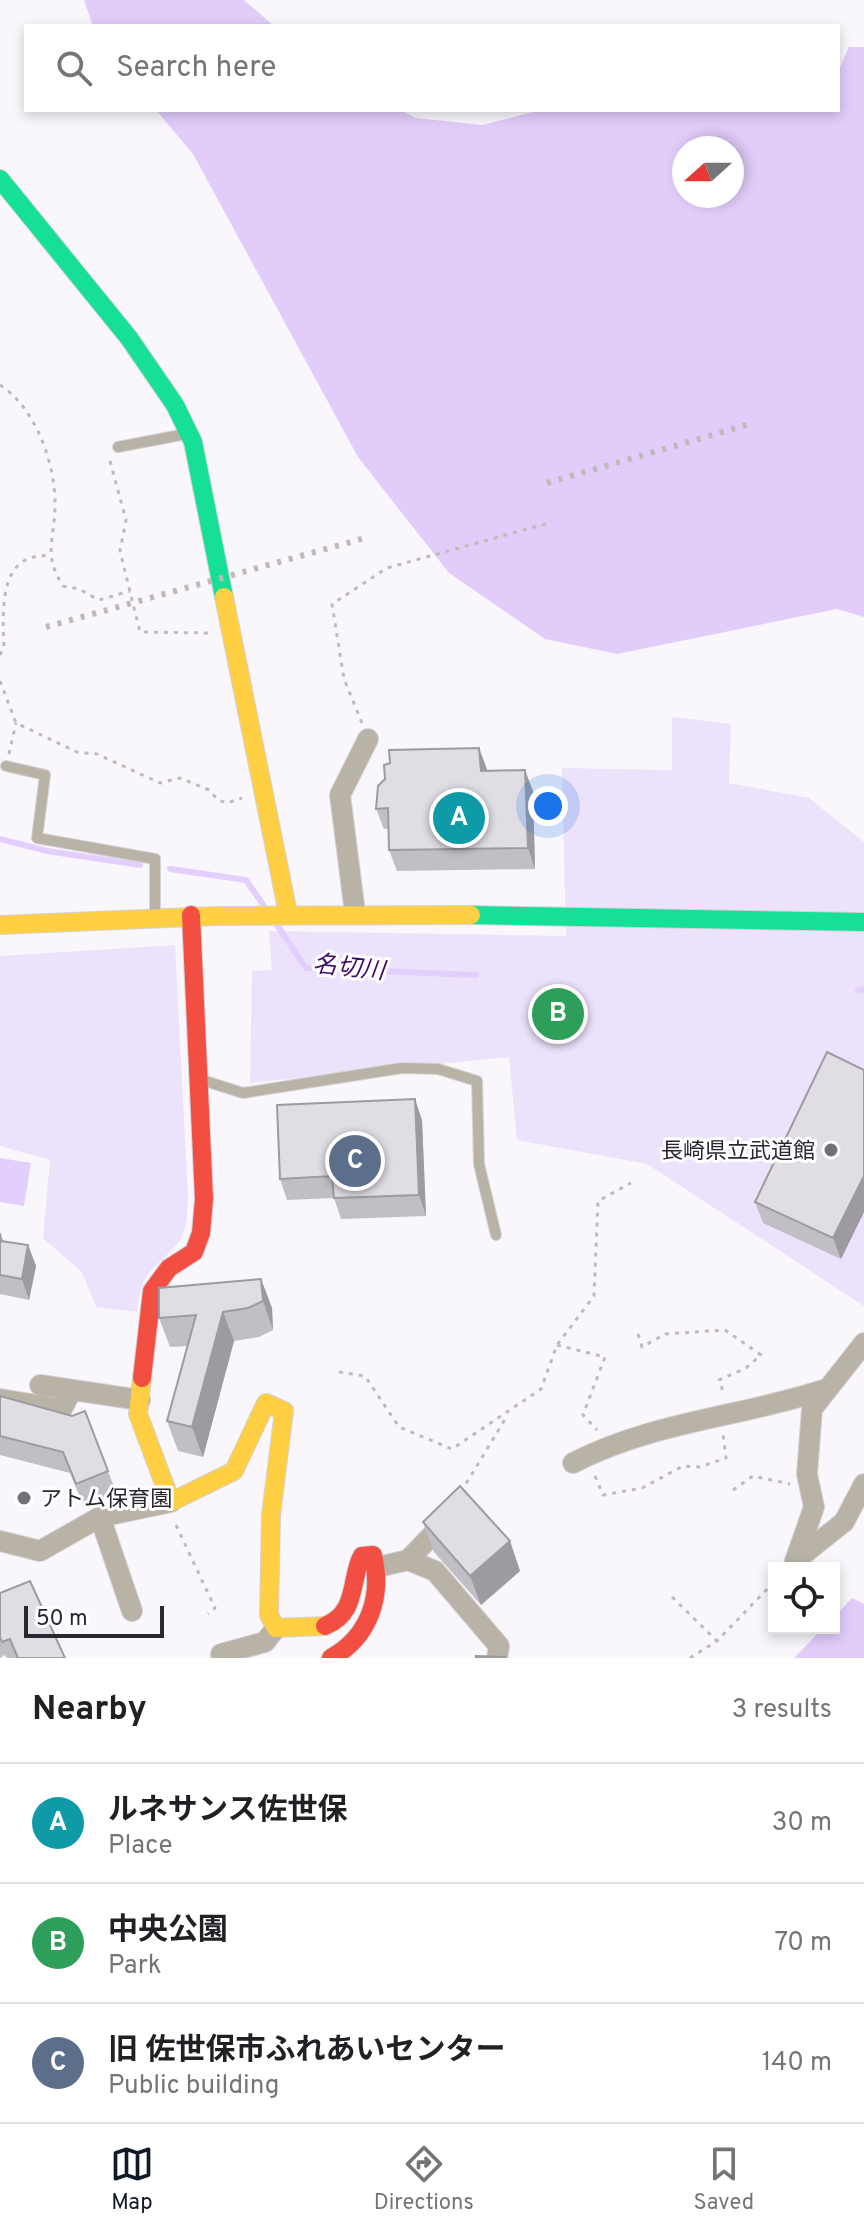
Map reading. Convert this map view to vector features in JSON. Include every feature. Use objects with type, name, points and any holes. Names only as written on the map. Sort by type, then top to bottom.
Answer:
[{"type":"street","points":[[0,179],[147,364],[183,417],[190,434],[207,499],[234,633],[285,913]]},
{"type":"street","points":[[355,913],[340,795],[368,739]]},
{"type":"street","points":[[0,925],[155,915],[285,913],[864,922]]},
{"type":"street","points":[[171,1502],[138,1414],[152,1291],[169,1268],[194,1252],[201,1233],[204,1199],[191,915]]},
{"type":"street","points":[[864,1343],[823,1390],[812,1409],[807,1436],[814,1507],[795,1561],[844,1522],[864,1484]]},
{"type":"street","points":[[40,1385],[140,1400]]},
{"type":"street","points":[[0,1399],[62,1409],[72,1390]]},
{"type":"street","points":[[573,1463],[611,1443],[726,1413],[768,1408],[823,1390]]},
{"type":"street","points":[[0,1541],[40,1551],[100,1517],[171,1502],[234,1471],[266,1403],[284,1411],[271,1515],[269,1615],[276,1628]]},
{"type":"street","points":[[100,1517],[132,1611]]},
{"type":"street","points":[[378,1567],[408,1560],[441,1526]]},
{"type":"street","points":[[276,1628],[325,1627],[342,1619],[352,1598],[357,1564],[362,1556],[373,1555],[378,1567],[372,1612],[358,1638],[331,1658]]},
{"type":"street","points":[[408,1560],[435,1571],[499,1646],[497,1658]]},
{"type":"street","points":[[221,1654],[265,1642],[276,1628]]},
{"type":"lane","points":[[118,447],[190,434]]},
{"type":"lane","points":[[6,766],[45,775],[37,838],[155,859],[155,915]]},
{"type":"lane","points":[[200,1079],[243,1093],[402,1068],[438,1069],[477,1081],[479,1164],[496,1235]]},
{"type":"path","points":[[0,385],[14,394],[34,421],[43,444],[55,503],[50,565],[63,586],[79,589],[99,600],[130,591]]},
{"type":"path","points":[[118,447],[110,459],[126,520],[120,551],[140,632],[234,633]]},
{"type":"path","points":[[368,739],[344,679],[332,604],[387,568],[552,522]]},
{"type":"path","points":[[0,655],[4,647],[2,581],[11,567],[23,558],[51,556]]},
{"type":"path","points":[[0,681],[16,723],[77,752],[97,754],[160,783],[180,778],[209,790],[227,803],[251,791]]},
{"type":"path","points":[[339,1372],[365,1376],[399,1427],[452,1449],[509,1413],[541,1389],[557,1345],[594,1296],[598,1201],[631,1183]]},
{"type":"path","points":[[573,1463],[593,1469],[603,1495],[642,1488],[683,1466],[700,1467],[726,1458],[726,1413],[719,1380],[746,1368],[761,1355],[725,1330],[665,1334],[642,1347],[638,1334]]},
{"type":"path","points":[[557,1345],[605,1357],[583,1415],[611,1443]]},
{"type":"path","points":[[441,1526],[509,1413]]},
{"type":"path","points":[[733,1490],[753,1476],[810,1488]]},
{"type":"path","points":[[171,1502],[172,1517],[215,1608],[208,1614]]},
{"type":"path","points":[[690,1658],[717,1641],[768,1588]]},
{"type":"path","points":[[672,1597],[717,1641]]},
{"type":"shaded area","points":[[84,0],[244,0],[272,24],[92,24]]},
{"type":"shaded area","points":[[849,47],[864,47],[864,617],[837,609],[617,654],[545,639],[449,573],[358,457],[193,154],[158,112],[404,112],[416,118],[482,125],[533,112],[840,112],[840,67]]},
{"type":"shaded area","points":[[672,717],[731,724],[729,783],[809,798],[864,842],[864,1306],[647,1164],[517,1140],[509,1057],[250,1083],[252,971],[272,970],[269,931],[566,936],[562,768],[672,770]]},
{"type":"shaded area","points":[[175,945],[188,1196],[185,1227],[181,1239],[145,1278],[137,1312],[96,1307],[82,1272],[43,1238],[50,1160],[0,1146],[0,956]]},
{"type":"shaded area","points":[[0,1158],[31,1163],[24,1206],[0,1202]]},
{"type":"shaded area","points":[[852,1598],[864,1604],[864,1658],[794,1658],[817,1634],[840,1634],[840,1611]]},
{"type":"building","points":[[479,748],[481,771],[525,770],[528,848],[389,850],[388,808],[376,809],[378,786],[385,779],[384,765],[390,763],[389,750]]},
{"type":"building","name":"長崎県立武道館","points":[[827,1052],[864,1070],[864,1176],[833,1238],[755,1202]]},
{"type":"building","points":[[415,1099],[419,1195],[334,1198],[332,1176],[280,1179],[277,1105]]},
{"type":"building","points":[[0,1233],[1,1241],[28,1245],[22,1279],[0,1275]]},
{"type":"building","points":[[261,1279],[263,1301],[248,1308],[223,1312],[192,1427],[167,1421],[196,1315],[159,1318],[159,1288]]},
{"type":"building","points":[[0,1396],[72,1416],[85,1411],[108,1471],[76,1484],[63,1452],[0,1436]]},
{"type":"building","points":[[460,1486],[510,1541],[470,1576],[423,1522]]},
{"type":"building","points":[[30,1581],[65,1658],[18,1658],[10,1639],[2,1642],[0,1593]]},
{"type":"waterway","name":"名切川","points":[[0,839],[47,851],[140,865]]},
{"type":"waterway","name":"名切川","points":[[170,869],[246,880],[264,906]]},
{"type":"waterway","name":"名切川","points":[[275,922],[306,968],[476,975]]},
{"type":"waterway","name":"名切川","points":[[858,990],[864,989]]},
{"type":"railway","points":[[547,483],[750,424]]},
{"type":"railway","points":[[46,627],[365,538]]},
{"type":"traffic: fast","points":[[0,179],[129,338],[175,405],[193,442],[224,597]]},
{"type":"traffic: fast","points":[[471,915],[864,922]]},
{"type":"traffic: slow","points":[[224,597],[288,913]]},
{"type":"traffic: slow","points":[[0,925],[216,916],[471,915]]},
{"type":"traffic: slow","points":[[142,1378],[138,1414],[171,1502],[234,1471],[266,1403],[284,1411],[271,1515],[269,1615],[276,1628],[325,1626]]},
{"type":"traffic: jam","points":[[142,1378],[152,1291],[169,1268],[194,1252],[201,1233],[204,1199],[191,915]]},
{"type":"traffic: jam","points":[[325,1626],[335,1621],[347,1607],[362,1556],[373,1555],[376,1586],[370,1614],[355,1639],[331,1658]]},
{"type":"place","name":"ルネサンス佐世保","points":[[459,818]]},
{"type":"place","name":"中央公園","points":[[558,1014]]},
{"type":"place","name":"長崎県立武道館","points":[[831,1150]]},
{"type":"place","name":"旧 佐世保市ふれあいセンター","points":[[355,1161]]},
{"type":"place","name":"アトム保育園","points":[[24,1498]]}]
